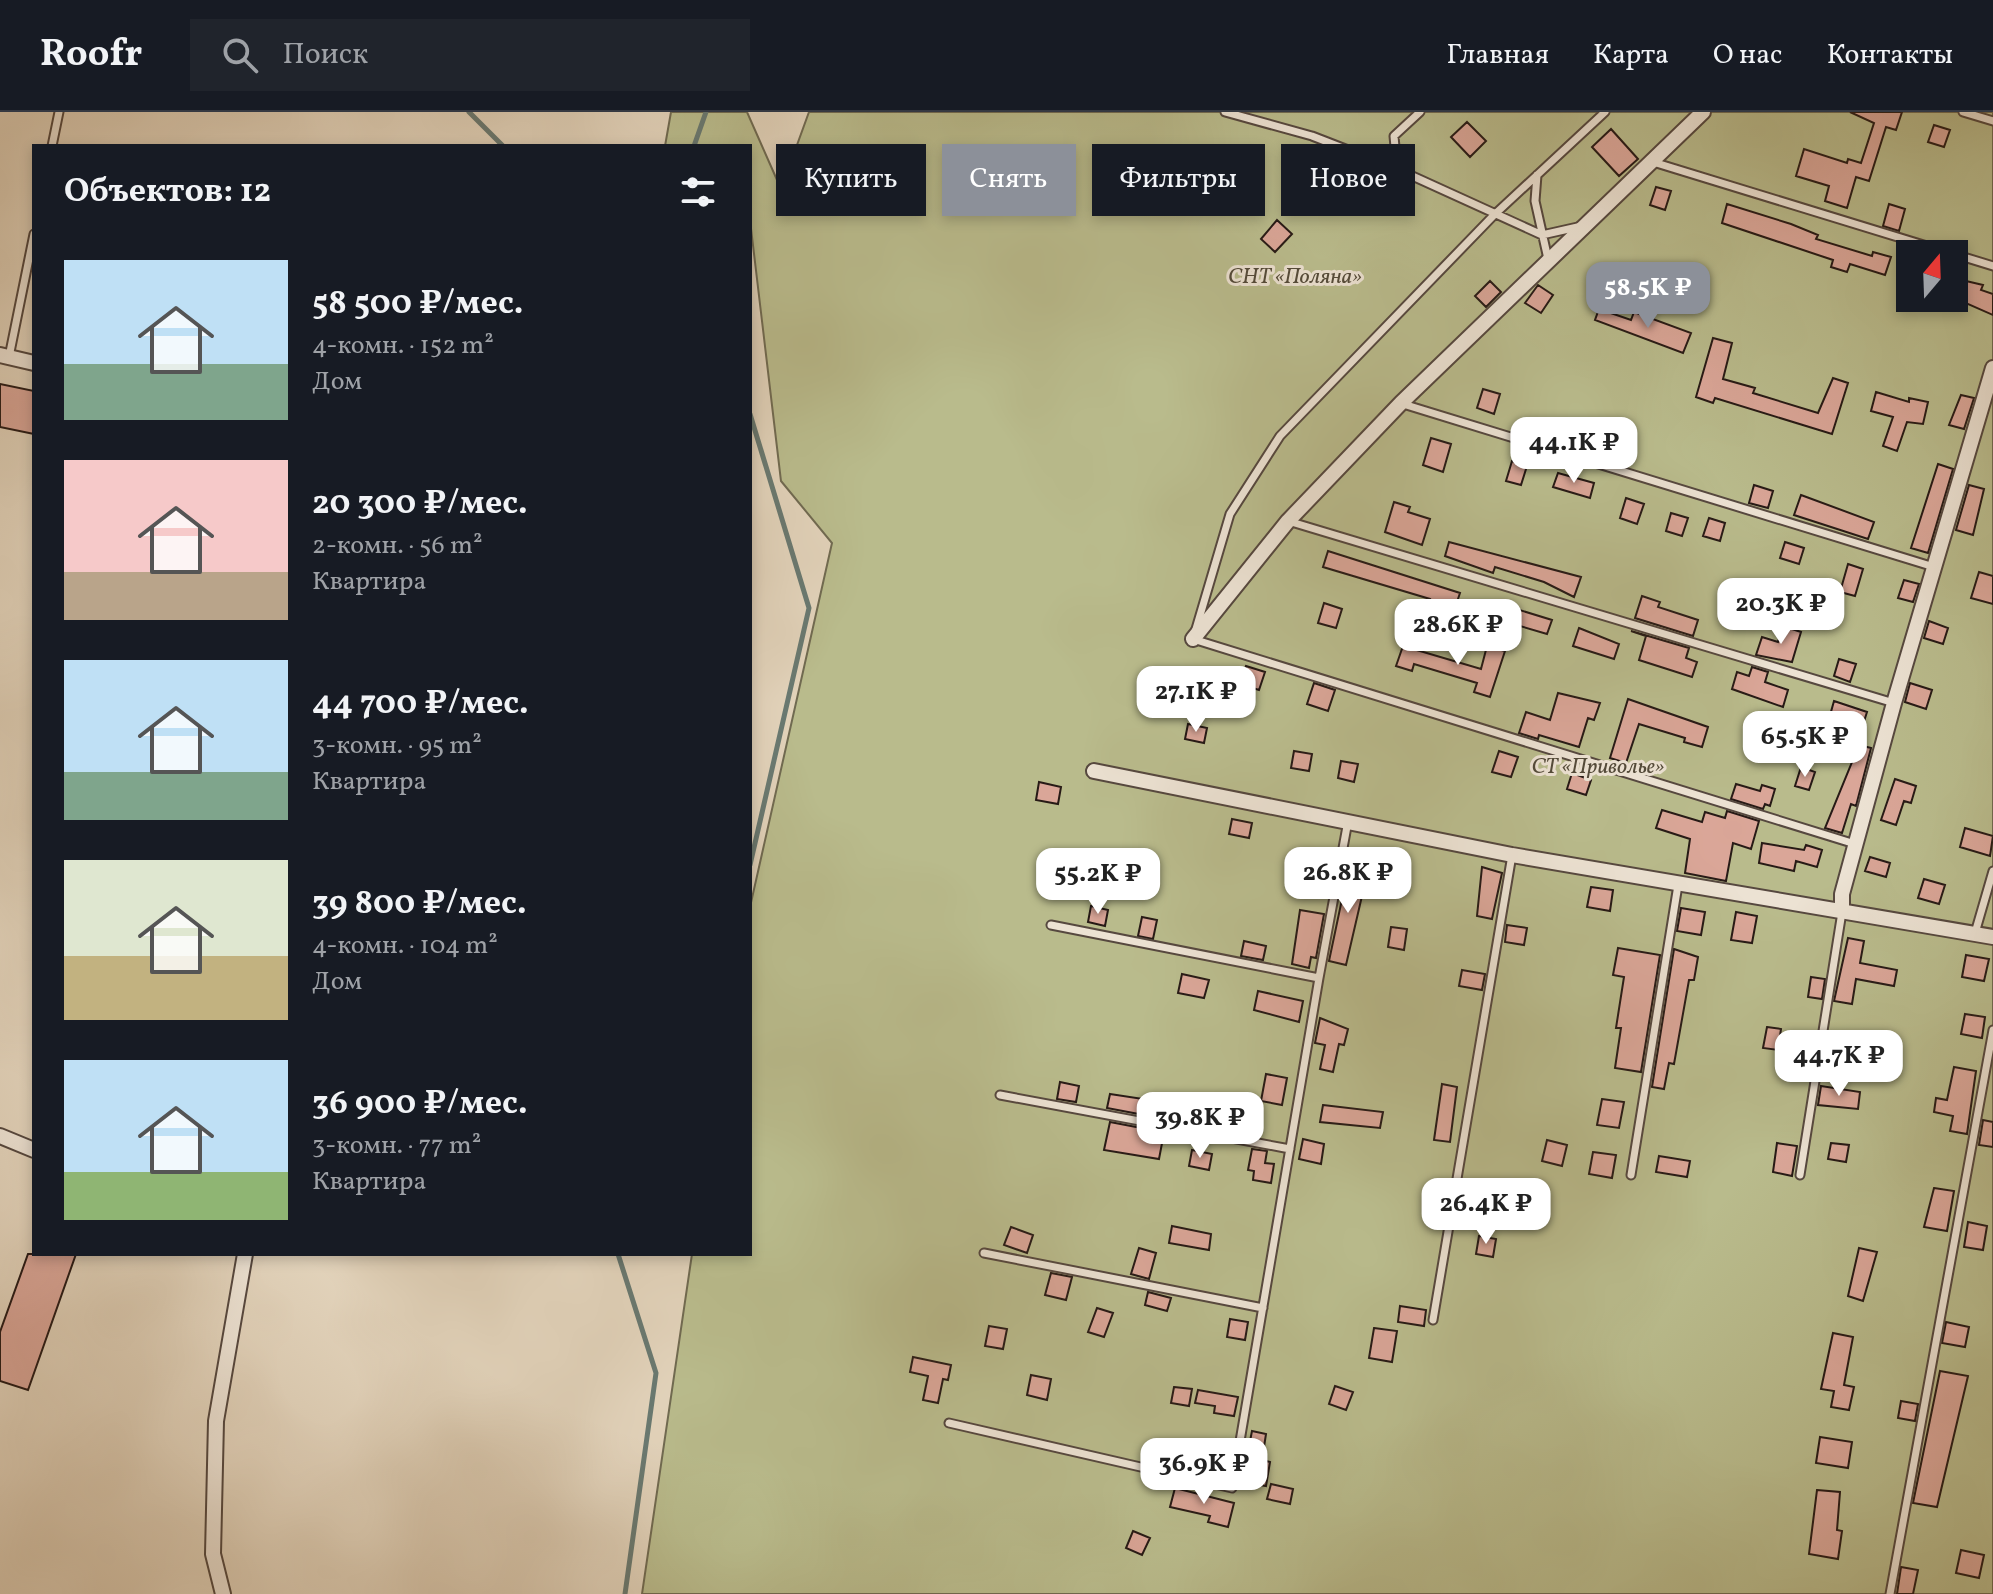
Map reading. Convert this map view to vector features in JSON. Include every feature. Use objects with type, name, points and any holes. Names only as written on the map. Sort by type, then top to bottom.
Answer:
[{"type":"street","points":[[1193,639],[1288,521],[1401,403],[1703,112]]},
{"type":"street","points":[[4,356],[32,363]]},
{"type":"street","points":[[1842,911],[1842,894],[1894,703],[1993,368]]},
{"type":"street","points":[[1094,771],[1512,855],[1993,937]]},
{"type":"street","points":[[0,1136],[32,1149]]},
{"type":"street","points":[[223,1594],[213,1554],[216,1421],[245,1256]]},
{"type":"lane","points":[[52,144],[59,112]]},
{"type":"lane","points":[[1225,112],[1333,144]]},
{"type":"lane","points":[[1395,144],[1394,136],[1420,112]]},
{"type":"lane","points":[[1605,112],[1494,215],[1280,436],[1230,514],[1193,639],[1855,844]]},
{"type":"lane","points":[[1963,112],[1993,121]]},
{"type":"lane","points":[[1651,161],[1908,240]]},
{"type":"lane","points":[[1537,175],[1535,201],[1548,259]]},
{"type":"lane","points":[[1415,178],[1542,235],[1582,226]]},
{"type":"lane","points":[[4,356],[32,242]]},
{"type":"lane","points":[[1968,258],[1993,266]]},
{"type":"lane","points":[[1401,403],[1936,567]]},
{"type":"lane","points":[[1288,521],[1894,703]]},
{"type":"lane","points":[[949,1423],[1232,1488],[1348,821]]},
{"type":"lane","points":[[1433,1320],[1512,855]]},
{"type":"lane","points":[[1975,933],[1993,871]]},
{"type":"lane","points":[[1631,1175],[1678,882]]},
{"type":"lane","points":[[1800,1175],[1842,911]]},
{"type":"lane","points":[[1051,925],[1319,978]]},
{"type":"lane","points":[[1890,1594],[1993,1030]]},
{"type":"lane","points":[[1000,1095],[1290,1149]]},
{"type":"lane","points":[[984,1253],[1263,1308]]},
{"type":"green space","points":[[671,112],[747,112],[776,178],[776,216],[926,216],[926,144],[797,144],[809,112],[1993,112],[1993,1594],[642,1594],[692,1256],[752,1256],[752,898],[832,543],[781,481],[752,237],[752,144],[665,144]]},
{"type":"building","points":[[1850,112],[1902,112],[1896,130],[1886,127],[1869,181],[1856,177],[1847,208],[1825,201],[1829,186],[1796,176],[1804,149],[1847,163],[1848,159],[1861,163],[1874,123]]},
{"type":"building","points":[[1467,122],[1486,141],[1470,157],[1451,137]]},
{"type":"building","points":[[1934,125],[1950,130],[1944,147],[1928,142]]},
{"type":"building","points":[[1611,129],[1638,159],[1619,176],[1592,147]]},
{"type":"building","points":[[1656,187],[1671,191],[1665,210],[1650,205]]},
{"type":"building","points":[[1727,204],[1791,224],[1818,235],[1816,239],[1872,256],[1873,252],[1891,257],[1885,275],[1850,264],[1847,272],[1831,267],[1833,260],[1722,223]]},
{"type":"building","points":[[1889,204],[1905,209],[1899,231],[1883,226]]},
{"type":"building","points":[[1277,220],[1292,234],[1275,252],[1261,239]]},
{"type":"building","points":[[1490,281],[1501,292],[1486,307],[1475,296]]},
{"type":"building","points":[[1968,281],[1983,285],[1981,290],[1993,294],[1993,315],[1968,304]]},
{"type":"building","points":[[1538,285],[1553,295],[1541,313],[1525,303]]},
{"type":"building","points":[[1599,309],[1631,320],[1634,312],[1691,333],[1683,353],[1595,320]]},
{"type":"building","points":[[1713,338],[1732,343],[1723,379],[1755,388],[1753,393],[1818,413],[1833,378],[1848,383],[1832,434],[1715,398],[1713,403],[1696,397]]},
{"type":"building","points":[[0,384],[32,391],[32,434],[0,427]]},
{"type":"building","points":[[1483,389],[1500,394],[1494,414],[1477,408]]},
{"type":"building","points":[[1876,392],[1909,402],[1909,398],[1928,402],[1923,424],[1907,422],[1897,451],[1883,446],[1893,417],[1871,411]]},
{"type":"building","points":[[1961,395],[1974,398],[1964,429],[1949,425]]},
{"type":"building","points":[[1431,438],[1451,444],[1443,472],[1423,465]]},
{"type":"building","points":[[1512,461],[1527,466],[1521,485],[1506,481]]},
{"type":"building","points":[[1938,464],[1953,469],[1928,553],[1911,548]]},
{"type":"building","points":[[1558,473],[1594,483],[1590,498],[1553,487]]},
{"type":"building","points":[[1754,485],[1773,491],[1768,508],[1749,503]]},
{"type":"building","points":[[1969,485],[1984,489],[1973,535],[1956,530]]},
{"type":"building","points":[[1801,495],[1874,522],[1868,539],[1794,515]]},
{"type":"building","points":[[1626,498],[1644,504],[1637,524],[1620,518]]},
{"type":"building","points":[[1394,502],[1410,507],[1408,512],[1430,519],[1422,545],[1385,532]]},
{"type":"building","points":[[1671,513],[1688,518],[1682,536],[1666,531]]},
{"type":"building","points":[[1709,518],[1725,523],[1720,541],[1703,536]]},
{"type":"building","points":[[1449,542],[1581,577],[1574,597],[1544,582],[1495,567],[1493,573],[1445,556]]},
{"type":"building","points":[[1785,542],[1804,548],[1799,564],[1780,558]]},
{"type":"building","points":[[1328,551],[1460,593],[1452,617],[1427,609],[1430,599],[1323,567]]},
{"type":"building","points":[[1848,564],[1863,569],[1855,596],[1840,592]]},
{"type":"building","points":[[1979,572],[1993,576],[1993,604],[1971,598]]},
{"type":"building","points":[[1904,580],[1919,584],[1913,602],[1898,598]]},
{"type":"building","points":[[1642,596],[1660,602],[1658,607],[1698,620],[1693,636],[1635,618]]},
{"type":"building","points":[[1324,603],[1342,609],[1336,628],[1318,623]]},
{"type":"building","points":[[1497,603],[1552,620],[1547,634],[1493,618]]},
{"type":"building","points":[[1929,621],[1948,628],[1943,644],[1924,638]]},
{"type":"building","points":[[1783,626],[1801,632],[1792,662],[1756,655],[1762,637],[1778,642]]},
{"type":"building","points":[[1579,628],[1619,644],[1614,659],[1573,646]]},
{"type":"building","points":[[1631,631],[1689,648],[1686,658],[1697,662],[1692,677],[1639,660],[1646,636]]},
{"type":"building","points":[[1403,646],[1481,669],[1487,646],[1505,651],[1490,697],[1474,692],[1477,683],[1414,664],[1412,671],[1396,666]]},
{"type":"building","points":[[1839,659],[1856,664],[1850,682],[1834,676]]},
{"type":"building","points":[[1246,666],[1265,672],[1259,690],[1240,684]]},
{"type":"building","points":[[1752,667],[1768,672],[1765,682],[1788,690],[1783,707],[1732,689],[1737,672],[1749,676]]},
{"type":"building","points":[[1314,683],[1335,690],[1328,711],[1307,704]]},
{"type":"building","points":[[1910,683],[1932,690],[1926,709],[1905,702]]},
{"type":"building","points":[[1558,693],[1600,703],[1594,720],[1588,718],[1579,747],[1539,735],[1538,739],[1519,733],[1526,712],[1550,720]]},
{"type":"building","points":[[1628,699],[1708,727],[1702,747],[1684,742],[1685,738],[1639,724],[1626,763],[1610,758]]},
{"type":"building","points":[[1834,701],[1867,712],[1861,731],[1829,719]]},
{"type":"building","points":[[1188,724],[1207,728],[1204,743],[1185,739]]},
{"type":"building","points":[[1859,745],[1871,748],[1856,806],[1851,804],[1842,833],[1825,828]]},
{"type":"building","points":[[1294,751],[1312,754],[1309,771],[1291,768]]},
{"type":"building","points":[[1499,751],[1518,757],[1511,777],[1492,772]]},
{"type":"building","points":[[1341,761],[1358,764],[1354,782],[1338,778]]},
{"type":"building","points":[[1801,767],[1815,772],[1809,790],[1795,786]]},
{"type":"building","points":[[1572,773],[1591,780],[1586,795],[1567,789]]},
{"type":"building","points":[[1895,779],[1916,786],[1911,803],[1904,801],[1896,825],[1881,820]]},
{"type":"building","points":[[1039,782],[1061,787],[1058,804],[1036,800]]},
{"type":"building","points":[[1736,784],[1760,791],[1762,785],[1775,789],[1770,806],[1765,804],[1763,809],[1731,799]]},
{"type":"building","points":[[1662,810],[1702,822],[1705,812],[1725,818],[1727,811],[1759,821],[1751,849],[1733,843],[1726,881],[1685,873],[1690,839],[1656,828]]},
{"type":"building","points":[[1232,819],[1252,823],[1249,838],[1229,834]]},
{"type":"building","points":[[1965,828],[1993,836],[1990,856],[1960,847]]},
{"type":"building","points":[[1762,843],[1804,850],[1806,845],[1822,850],[1817,867],[1796,861],[1794,871],[1759,863]]},
{"type":"building","points":[[1870,857],[1890,863],[1886,877],[1865,871]]},
{"type":"building","points":[[1349,866],[1368,870],[1346,965],[1329,961]]},
{"type":"building","points":[[1482,867],[1502,873],[1492,919],[1477,916]]},
{"type":"building","points":[[1924,879],[1945,885],[1939,904],[1918,898]]},
{"type":"building","points":[[1591,887],[1613,890],[1610,911],[1587,907]]},
{"type":"building","points":[[1091,906],[1108,910],[1105,926],[1088,922]]},
{"type":"building","points":[[1681,908],[1705,912],[1701,935],[1677,931]]},
{"type":"building","points":[[1300,910],[1324,914],[1316,958],[1311,957],[1309,968],[1292,964]]},
{"type":"building","points":[[1736,912],[1757,916],[1752,943],[1731,940]]},
{"type":"building","points":[[1142,917],[1157,920],[1153,939],[1138,936]]},
{"type":"building","points":[[1507,925],[1527,928],[1524,945],[1505,942]]},
{"type":"building","points":[[1391,927],[1407,929],[1404,950],[1388,947]]},
{"type":"building","points":[[1848,938],[1864,941],[1860,963],[1897,970],[1894,986],[1856,979],[1852,1004],[1834,1001]]},
{"type":"building","points":[[1244,941],[1266,946],[1263,960],[1241,956]]},
{"type":"building","points":[[1618,948],[1660,955],[1641,1072],[1615,1068],[1621,1028],[1616,1028],[1624,977],[1613,975]]},
{"type":"building","points":[[1674,949],[1698,957],[1694,980],[1689,980],[1674,1064],[1669,1063],[1664,1089],[1652,1087]]},
{"type":"building","points":[[1966,955],[1989,959],[1984,981],[1962,977]]},
{"type":"building","points":[[1462,970],[1485,974],[1482,990],[1459,986]]},
{"type":"building","points":[[1182,974],[1209,980],[1204,998],[1178,993]]},
{"type":"building","points":[[1811,977],[1825,979],[1822,999],[1808,997]]},
{"type":"building","points":[[1258,991],[1303,1001],[1299,1022],[1254,1010]]},
{"type":"building","points":[[1965,1014],[1985,1017],[1982,1038],[1961,1034]]},
{"type":"building","points":[[1320,1018],[1348,1029],[1344,1045],[1339,1044],[1333,1072],[1320,1069],[1325,1045],[1315,1043]]},
{"type":"building","points":[[1767,1027],[1781,1029],[1778,1050],[1763,1048]]},
{"type":"building","points":[[1954,1067],[1976,1071],[1967,1134],[1950,1131],[1953,1116],[1934,1112],[1936,1098],[1947,1100]]},
{"type":"building","points":[[1266,1074],[1287,1078],[1282,1105],[1261,1101]]},
{"type":"building","points":[[1060,1082],[1079,1086],[1076,1102],[1057,1099]]},
{"type":"building","points":[[1442,1084],[1457,1087],[1450,1142],[1434,1140]]},
{"type":"building","points":[[1821,1086],[1860,1092],[1858,1109],[1818,1105]]},
{"type":"building","points":[[1110,1094],[1163,1102],[1160,1118],[1107,1108]]},
{"type":"building","points":[[1602,1099],[1624,1102],[1619,1128],[1597,1125]]},
{"type":"building","points":[[1323,1105],[1383,1112],[1380,1128],[1320,1122]]},
{"type":"building","points":[[1983,1120],[1993,1122],[1993,1147],[1979,1145]]},
{"type":"building","points":[[1110,1122],[1157,1131],[1156,1137],[1163,1138],[1159,1159],[1104,1150]]},
{"type":"building","points":[[1303,1139],[1324,1144],[1321,1164],[1299,1159]]},
{"type":"building","points":[[1547,1140],[1567,1145],[1562,1166],[1542,1161]]},
{"type":"building","points":[[1777,1143],[1797,1146],[1792,1176],[1773,1172]]},
{"type":"building","points":[[1831,1143],[1849,1145],[1846,1162],[1828,1159]]},
{"type":"building","points":[[1252,1149],[1267,1151],[1265,1163],[1274,1164],[1271,1183],[1253,1180],[1254,1171],[1248,1170]]},
{"type":"building","points":[[1192,1150],[1212,1154],[1209,1170],[1189,1166]]},
{"type":"building","points":[[1593,1152],[1616,1155],[1612,1178],[1589,1174]]},
{"type":"building","points":[[1659,1156],[1690,1161],[1687,1177],[1656,1172]]},
{"type":"building","points":[[1488,1185],[1517,1189],[1514,1205],[1486,1200]]},
{"type":"building","points":[[1934,1188],[1954,1191],[1947,1231],[1924,1227]]},
{"type":"building","points":[[1968,1222],[1987,1226],[1983,1250],[1964,1247]]},
{"type":"building","points":[[1172,1226],[1211,1234],[1209,1250],[1169,1243]]},
{"type":"building","points":[[1011,1227],[1033,1235],[1027,1253],[1004,1245]]},
{"type":"building","points":[[1479,1236],[1496,1239],[1493,1257],[1476,1254]]},
{"type":"building","points":[[1139,1248],[1156,1253],[1149,1279],[1131,1274]]},
{"type":"building","points":[[1859,1248],[1877,1252],[1863,1301],[1848,1296]]},
{"type":"building","points":[[28,1254],[75,1256],[28,1390],[0,1381],[0,1332]]},
{"type":"building","points":[[1051,1273],[1072,1277],[1066,1300],[1045,1295]]},
{"type":"building","points":[[1148,1292],[1171,1298],[1167,1311],[1145,1305]]},
{"type":"building","points":[[1400,1306],[1426,1310],[1424,1326],[1398,1322]]},
{"type":"building","points":[[1097,1308],[1113,1313],[1104,1337],[1088,1332]]},
{"type":"building","points":[[1230,1319],[1248,1322],[1245,1340],[1227,1337]]},
{"type":"building","points":[[1946,1322],[1969,1327],[1965,1347],[1942,1343]]},
{"type":"building","points":[[989,1326],[1007,1329],[1003,1349],[985,1346]]},
{"type":"building","points":[[1374,1328],[1397,1331],[1392,1362],[1369,1358]]},
{"type":"building","points":[[1833,1333],[1853,1337],[1844,1385],[1854,1387],[1849,1410],[1831,1407],[1834,1391],[1821,1389]]},
{"type":"building","points":[[913,1357],[951,1365],[948,1380],[943,1379],[938,1403],[923,1400],[928,1376],[910,1372]]},
{"type":"building","points":[[1940,1371],[1968,1376],[1937,1507],[1913,1503]]},
{"type":"building","points":[[1031,1375],[1051,1379],[1047,1400],[1027,1395]]},
{"type":"building","points":[[1335,1386],[1353,1392],[1346,1410],[1329,1404]]},
{"type":"building","points":[[1174,1387],[1192,1389],[1189,1406],[1171,1403]]},
{"type":"building","points":[[1198,1390],[1238,1397],[1234,1416],[1214,1413],[1215,1406],[1195,1403]]},
{"type":"building","points":[[1901,1401],[1918,1404],[1915,1421],[1898,1418]]},
{"type":"building","points":[[1252,1431],[1266,1434],[1262,1460],[1270,1462],[1266,1486],[1242,1482]]},
{"type":"building","points":[[1820,1437],[1852,1442],[1848,1468],[1816,1463]]},
{"type":"building","points":[[1271,1484],[1293,1489],[1290,1504],[1267,1499]]},
{"type":"building","points":[[1175,1488],[1234,1503],[1228,1527],[1208,1522],[1210,1516],[1170,1507]]},
{"type":"building","points":[[1817,1490],[1840,1492],[1837,1530],[1842,1531],[1838,1559],[1809,1554]]},
{"type":"building","points":[[1133,1531],[1150,1538],[1142,1555],[1126,1548]]},
{"type":"building","points":[[1961,1550],[1984,1555],[1979,1578],[1956,1573]]},
{"type":"building","points":[[1901,1567],[1918,1570],[1913,1594],[1897,1594]]},
{"type":"waterway","points":[[469,112],[501,144]]},
{"type":"waterway","points":[[695,144],[706,112]]},
{"type":"waterway","points":[[752,421],[809,608],[752,856]]},
{"type":"waterway","points":[[619,1256],[656,1373],[625,1594]]},
{"type":"park label","name":"СНТ «Поляна»","points":[[1295,277]]},
{"type":"park label","name":"СТ «Приволье»","points":[[1598,767]]}]
